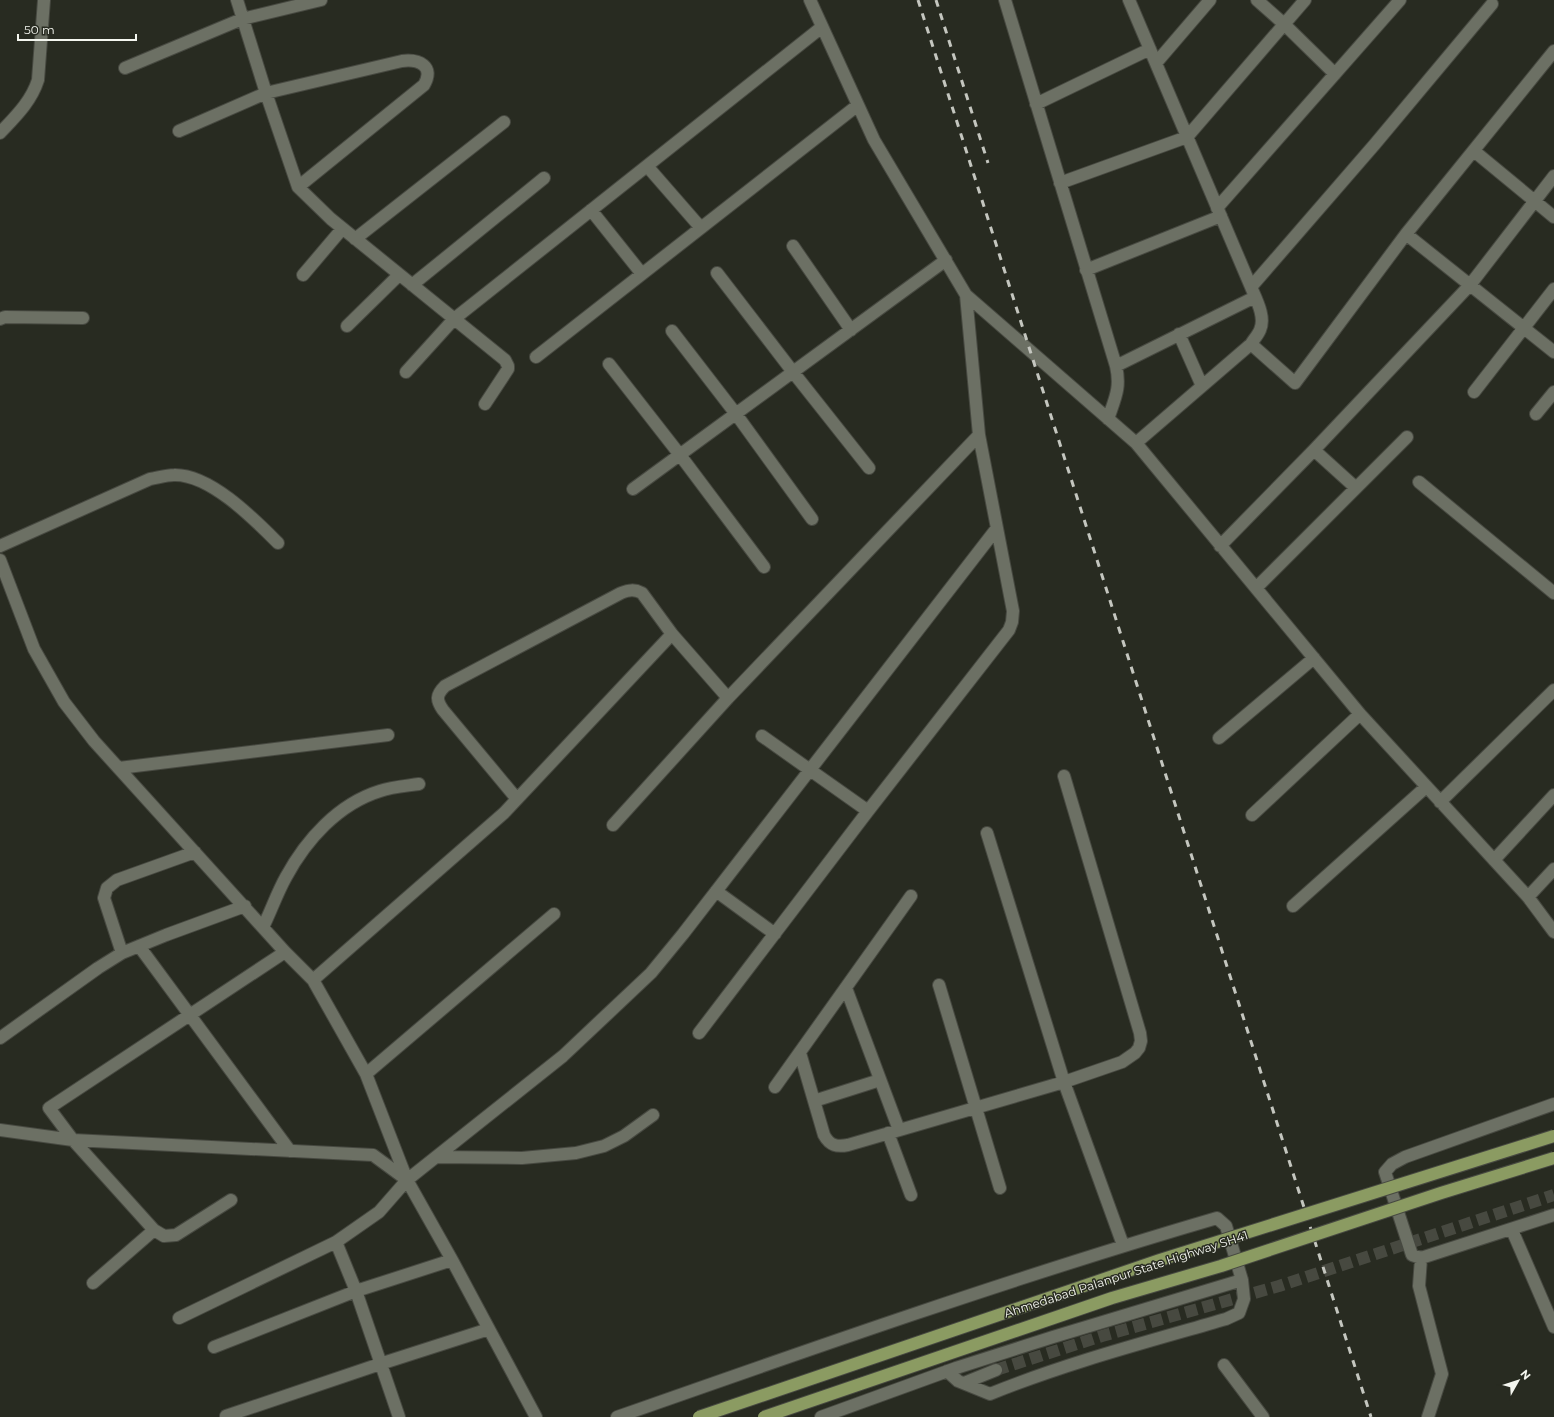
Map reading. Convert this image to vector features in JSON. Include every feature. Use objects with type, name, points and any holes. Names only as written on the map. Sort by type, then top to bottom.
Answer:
[{"type":"main road","name":"Ahmedabad Palanpur State Highway SH41","points":[[699,1417],[1160,1260],[1554,1136]]},
{"type":"main road","name":"Ahmedabad Palanpur State Highway SH41","points":[[764,1417],[1112,1298],[1221,1266],[1441,1193],[1554,1158]]},
{"type":"street","points":[[0,133],[25,106],[34,92],[38,80],[44,0]]},
{"type":"street","points":[[236,0],[298,187],[342,229],[505,360],[508,369],[485,404]]},
{"type":"street","points":[[125,68],[242,19],[321,0]]},
{"type":"street","points":[[810,0],[874,140],[966,295],[1136,443],[1360,714],[1528,897],[1554,932]]},
{"type":"street","points":[[1005,0],[1116,366],[1119,379],[1118,390],[1108,419]]},
{"type":"street","points":[[1129,0],[1253,292],[1262,320],[1261,329],[1251,344],[1136,443]]},
{"type":"street","points":[[1156,63],[1210,0]]},
{"type":"street","points":[[1257,0],[1335,74]]},
{"type":"street","points":[[1060,183],[1187,137],[1304,0]]},
{"type":"street","points":[[1086,270],[1219,212],[1335,74],[1400,0]]},
{"type":"street","points":[[1116,366],[1179,334],[1253,292],[1369,150],[1492,4]]},
{"type":"street","points":[[406,372],[454,319],[822,27]]},
{"type":"street","points":[[1036,104],[1150,49]]},
{"type":"street","points":[[1251,344],[1295,383],[1406,234],[1554,51]]},
{"type":"street","points":[[179,131],[266,94],[402,61],[417,60],[422,64],[427,70],[427,80],[419,89],[298,187]]},
{"type":"street","points":[[536,358],[858,105]]},
{"type":"street","points":[[355,239],[504,122]]},
{"type":"street","points":[[1474,151],[1554,217]]},
{"type":"street","points":[[647,166],[701,228]]},
{"type":"street","points":[[1220,546],[1314,450],[1470,285],[1554,176]]},
{"type":"street","points":[[412,285],[544,178]]},
{"type":"street","points":[[591,210],[642,274]]},
{"type":"street","points":[[302,275],[342,229]]},
{"type":"street","points":[[1406,234],[1554,352]]},
{"type":"street","points":[[793,246],[851,330]]},
{"type":"street","points":[[633,489],[946,260]]},
{"type":"street","points":[[717,273],[869,468]]},
{"type":"street","points":[[347,326],[399,275]]},
{"type":"street","points":[[1474,392],[1554,289]]},
{"type":"street","points":[[699,1033],[1009,630],[1012,622],[1013,611],[979,434],[966,295]]},
{"type":"street","points":[[0,319],[5,317],[83,318]]},
{"type":"street","points":[[672,331],[736,414],[812,519]]},
{"type":"street","points":[[1179,334],[1202,386]]},
{"type":"street","points":[[609,364],[680,455],[764,567]]},
{"type":"street","points":[[1536,414],[1554,392]]},
{"type":"street","points":[[613,825],[728,698],[979,434]]},
{"type":"street","points":[[1256,588],[1407,437]]},
{"type":"street","points":[[1314,450],[1356,488]]},
{"type":"street","points":[[0,546],[150,479],[174,475],[199,480],[222,494],[250,515],[278,543]]},
{"type":"street","points":[[1419,482],[1554,593]]},
{"type":"street","points":[[179,1318],[336,1242],[379,1212],[407,1180],[563,1056],[651,973],[997,528]]},
{"type":"street","points":[[0,560],[34,649],[64,702],[94,741],[118,768],[245,906],[285,952],[313,980],[366,1074],[407,1180],[452,1260],[536,1417]]},
{"type":"street","points":[[517,799],[443,710],[438,703],[437,697],[445,686],[621,593],[629,590],[635,590],[642,594],[672,634],[728,698]]},
{"type":"street","points":[[313,980],[504,813],[672,634]]},
{"type":"street","points":[[1219,738],[1314,658]]},
{"type":"street","points":[[1440,802],[1554,690]]},
{"type":"street","points":[[1252,814],[1360,714]]},
{"type":"street","points":[[118,768],[388,735]]},
{"type":"street","points":[[762,736],[868,812]]},
{"type":"street","points":[[800,1053],[824,1135],[833,1145],[839,1146],[848,1145],[894,1132],[1064,1082],[1122,1062],[1135,1053],[1139,1048],[1141,1041],[1140,1033],[1064,776]]},
{"type":"street","points":[[264,927],[285,878],[299,855],[323,825],[353,803],[380,791],[419,784]]},
{"type":"street","points":[[1292,906],[1426,787]]},
{"type":"street","points":[[1494,860],[1554,795]]},
{"type":"street","points":[[987,833],[1064,1082],[1123,1245]]},
{"type":"street","points":[[122,953],[104,898],[107,888],[117,880],[195,852]]},
{"type":"street","points":[[1528,897],[1554,869]]},
{"type":"street","points":[[716,891],[775,934]]},
{"type":"street","points":[[775,1087],[911,896]]},
{"type":"street","points":[[0,1038],[98,968],[122,953],[245,906]]},
{"type":"street","points":[[366,1074],[554,914]]},
{"type":"street","points":[[139,946],[290,1151]]},
{"type":"street","points":[[231,1200],[176,1234],[164,1236],[154,1230],[73,1140],[49,1108],[285,952]]},
{"type":"street","points":[[939,985],[1000,1188]]},
{"type":"street","points":[[846,988],[880,1080],[911,1196]]},
{"type":"street","points":[[814,1101],[880,1080]]},
{"type":"street","points":[[1554,1104],[1405,1157],[1392,1164],[1385,1172],[1412,1255],[1421,1258],[1512,1230],[1554,1215]]},
{"type":"street","points":[[436,1157],[522,1158],[576,1153],[604,1146],[624,1136],[653,1115]]},
{"type":"street","points":[[0,1130],[73,1140],[373,1155],[407,1180]]},
{"type":"street","points":[[617,1417],[983,1291],[1123,1245],[1217,1218],[1226,1226],[1242,1280],[1244,1299],[1239,1313],[1226,1319],[1128,1347],[1011,1385],[990,1394],[958,1381],[947,1371]]},
{"type":"street","points":[[93,1283],[154,1230]]},
{"type":"street","points":[[1512,1230],[1554,1327]]},
{"type":"street","points":[[336,1242],[356,1291],[399,1417]]},
{"type":"street","points":[[1421,1258],[1419,1286],[1442,1374],[1428,1417]]},
{"type":"street","points":[[214,1347],[356,1291],[452,1260]]},
{"type":"street","points":[[821,1417],[947,1371],[1054,1336],[1242,1280]]},
{"type":"street","points":[[226,1416],[489,1329]]},
{"type":"street","points":[[1224,1365],[1263,1417]]},
{"type":"street","points":[[964,1384],[996,1370]]},
{"type":"tunnel","points":[[996,1370],[1102,1336],[1279,1286],[1554,1195]]},
{"type":"railway","points":[[918,0],[1371,1417]]},
{"type":"railway","points":[[936,0],[988,163]]}]
